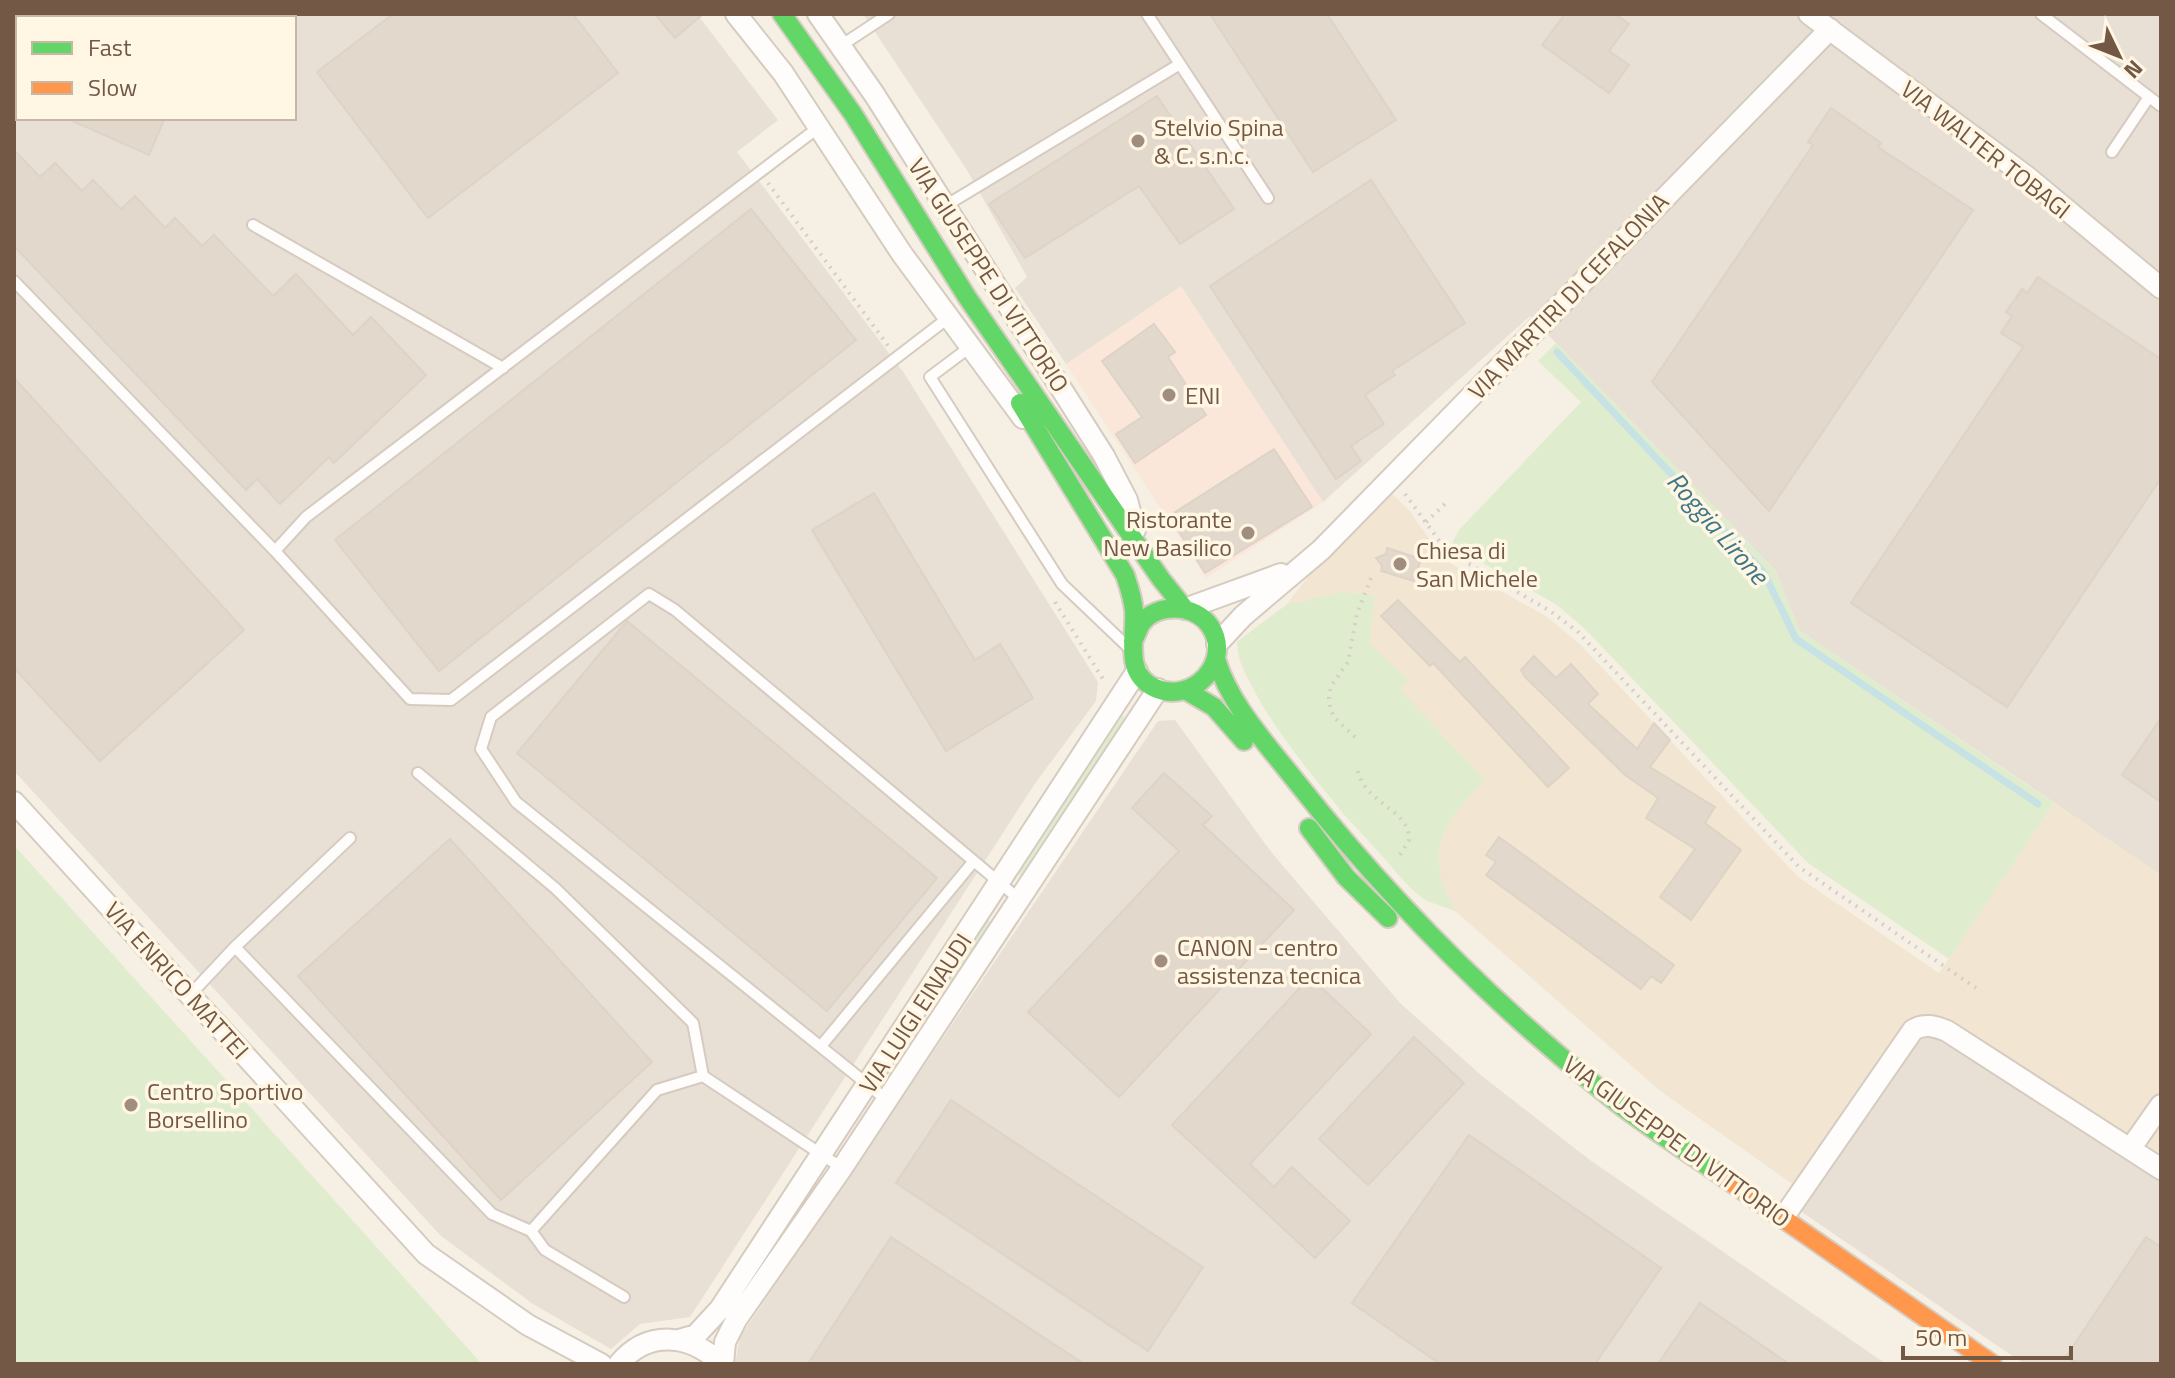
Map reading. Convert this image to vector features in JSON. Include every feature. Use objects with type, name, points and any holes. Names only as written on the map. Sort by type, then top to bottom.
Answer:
[{"type":"main road","name":"VIA GIUSEPPE DI VITTORIO","points":[[782,14],[853,114],[967,297],[1139,546],[1185,609],[1206,621],[1221,675],[1239,706],[1375,876],[1455,961],[1517,1019],[1613,1100],[1992,1364]]},
{"type":"main road","name":"VIA GIUSEPPE DI VITTORIO","points":[[967,297],[1041,442],[1125,574],[1134,610],[1132,646],[1137,671]]},
{"type":"main road","points":[[1132,646],[1139,626],[1150,615],[1166,608],[1185,609]]},
{"type":"main road","points":[[1187,691],[1206,679],[1216,652]]},
{"type":"main road","points":[[1137,671],[1147,683],[1158,689]]},
{"type":"main road","name":"VIA GIUSEPPE DI VITTORIO","points":[[1158,689],[1170,693],[1187,691],[1206,701],[1228,720],[1346,877],[1532,1055],[1594,1107],[1869,1300]]},
{"type":"street","name":"VIA GIUSEPPE DI VITTORIO","points":[[736,14],[783,73],[902,254],[1041,442]]},
{"type":"street","name":"VIA GIUSEPPE DI VITTORIO","points":[[818,14],[842,45],[1104,456],[1127,500],[1139,546]]},
{"type":"street","name":"VIA WALTER TOBAGI","points":[[1809,14],[2026,176],[2161,288]]},
{"type":"street","name":"VIA MARTIRI DI CEFALONIA","points":[[1216,652],[1256,604],[1307,563],[1830,29]]},
{"type":"street","name":"VIA MARTIRI DI CEFALONIA","points":[[1185,609],[1254,586],[1307,563]]},
{"type":"street","name":"VIA LUIGI EINAUDI","points":[[679,1340],[696,1335],[720,1309],[1137,671]]},
{"type":"street","name":"VIA LUIGI EINAUDI","points":[[722,1364],[725,1342],[736,1320],[842,1168],[1158,689]]},
{"type":"street","name":"VIA ENRICO MATTEI","points":[[14,802],[426,1254],[528,1325],[601,1364]]},
{"type":"street","points":[[1783,1218],[1913,1030],[1928,1026],[1947,1031],[2161,1169]]},
{"type":"street","points":[[2130,1149],[2161,1105]]},
{"type":"street","points":[[619,1364],[642,1346],[660,1340],[695,1344],[722,1364]]},
{"type":"lane","points":[[842,45],[889,14]]},
{"type":"lane","points":[[1147,14],[1268,198]]},
{"type":"lane","points":[[2041,14],[2161,106]]},
{"type":"lane","points":[[945,206],[1180,64]]},
{"type":"lane","points":[[2112,152],[2149,97]]},
{"type":"lane","points":[[275,551],[306,517],[819,127]]},
{"type":"lane","points":[[253,225],[503,368]]},
{"type":"lane","points":[[14,281],[275,551],[410,699],[451,700],[948,318]]},
{"type":"lane","points":[[970,347],[930,377],[1062,584],[1132,646]]},
{"type":"lane","points":[[887,1100],[516,802],[481,749],[491,717],[649,594],[675,610],[1019,899]]},
{"type":"lane","points":[[418,773],[555,888],[693,1023],[703,1076],[842,1168]]},
{"type":"lane","points":[[190,995],[235,947],[350,838]]},
{"type":"lane","points":[[821,1046],[973,862]]},
{"type":"lane","points":[[235,947],[492,1214],[531,1231],[545,1250],[624,1297]]},
{"type":"lane","points":[[531,1231],[657,1090],[703,1076]]},
{"type":"path","points":[[759,172],[897,357]]},
{"type":"path","points":[[1390,479],[1413,503],[1452,554],[1550,611],[1578,632],[1799,867],[1976,988]]},
{"type":"path","points":[[1426,522],[1447,502]]},
{"type":"path","points":[[1355,737],[1335,718],[1329,698],[1331,686],[1348,662],[1357,613],[1371,578]]},
{"type":"path","points":[[1050,593],[1103,679],[1102,695],[1116,704]]},
{"type":"path","points":[[1358,771],[1366,790],[1399,818],[1409,832],[1405,849],[1394,863]]},
{"type":"shaded area","points":[[14,14],[697,14],[778,120],[737,152],[904,373],[1098,682],[1096,701],[1034,785],[690,1317],[640,1324],[611,1349],[533,1304],[441,1236],[14,771]]},
{"type":"shaded area","points":[[863,14],[2161,14],[2161,875],[1799,630],[1775,570],[1530,316],[1323,502],[1181,286],[1066,364],[1015,288],[1027,277],[967,170]]},
{"type":"shaded area","points":[[1181,286],[1323,502],[1206,578],[1066,364]]},
{"type":"shaded area","points":[[1390,492],[1409,510],[1443,559],[1546,616],[1580,644],[1798,877],[1939,973],[2054,803],[2161,875],[2161,1159],[1943,1018],[1924,1017],[1910,1019],[1794,1185],[1659,1090],[1455,911],[1426,900],[1344,815],[1280,732],[1246,676],[1239,659],[1237,642],[1286,605],[1318,564]]},
{"type":"shaded area","points":[[1175,720],[1272,853],[1400,1003],[1482,1076],[1590,1160],[1886,1364],[735,1364],[740,1337],[1158,721]]},
{"type":"shaded area","points":[[1931,1033],[2161,1181],[2161,1364],[2024,1364],[1799,1210],[1918,1037]]},
{"type":"green space","points":[[1556,343],[1775,570],[1799,630],[2054,803],[1949,959],[1808,863],[1585,629],[1557,605],[1451,545],[1459,530],[1581,402],[1538,361]]},
{"type":"green space","points":[[1343,592],[1375,595],[1369,643],[1408,680],[1400,690],[1485,780],[1458,811],[1442,840],[1440,871],[1455,911],[1429,902],[1414,891],[1343,812],[1275,725],[1244,667],[1237,642],[1286,605]]},
{"type":"green space","points":[[1123,715],[1125,719],[1020,876],[1018,872]]},
{"type":"green space","name":"Centro Sportivo Borsellino","points":[[14,845],[482,1364],[14,1364]]},
{"type":"green space","points":[[988,919],[992,923],[945,992],[942,989]]},
{"type":"building","points":[[393,14],[573,14],[618,73],[428,218],[317,72]]},
{"type":"building","points":[[655,14],[703,14],[675,38]]},
{"type":"building","points":[[1210,14],[1327,14],[1396,120],[1313,172]]},
{"type":"building","points":[[1565,14],[1615,14],[1629,24],[1609,51],[1629,65],[1609,93],[1542,45]]},
{"type":"building","name":"Stelvio Spina & C. s.n.c.","points":[[1157,96],[1234,209],[1180,244],[1139,186],[1025,258],[989,204]]},
{"type":"building","points":[[1831,108],[1881,143],[1878,147],[1973,210],[1769,511],[1652,382],[1813,145],[1808,142]]},
{"type":"building","points":[[70,120],[164,120],[149,155]]},
{"type":"building","points":[[14,150],[40,177],[55,163],[82,191],[93,180],[121,209],[135,196],[165,228],[175,218],[202,246],[214,235],[273,296],[296,274],[353,335],[371,317],[426,375],[334,463],[329,457],[280,504],[257,479],[246,490],[14,246]]},
{"type":"building","points":[[1371,180],[1465,323],[1392,371],[1395,375],[1365,395],[1384,424],[1351,446],[1361,461],[1336,479],[1210,286]]},
{"type":"building","points":[[751,209],[856,340],[439,671],[335,540]]},
{"type":"building","points":[[2038,277],[2161,359],[2161,478],[2007,707],[1851,603],[2023,347],[2001,333],[2012,316],[2006,312],[2022,289],[2027,293]]},
{"type":"building","points":[[1154,324],[1175,352],[1168,357],[1206,415],[1135,463],[1116,434],[1142,417],[1102,361]]},
{"type":"building","points":[[14,378],[244,630],[100,761],[14,668]]},
{"type":"building","points":[[1274,449],[1312,507],[1205,573],[1169,516]]},
{"type":"building","points":[[874,493],[975,660],[1000,644],[1033,698],[946,751],[812,530]]},
{"type":"building","name":"Chiesa di San Michele","points":[[1387,548],[1421,559],[1414,581],[1381,571],[1382,566],[1376,558],[1386,554]]},
{"type":"building","points":[[1398,600],[1460,662],[1465,657],[1569,768],[1548,787],[1433,663],[1430,666],[1381,616]]},
{"type":"building","points":[[627,621],[937,878],[827,1011],[517,753]]},
{"type":"building","points":[[1534,656],[1556,678],[1571,664],[1598,694],[1588,704],[1637,749],[1654,723],[1670,740],[1650,767],[1715,807],[1705,823],[1741,850],[1691,920],[1660,897],[1695,849],[1646,818],[1658,798],[1625,775],[1525,677],[1521,670]]},
{"type":"building","points":[[2161,718],[2161,802],[2122,775]]},
{"type":"building","name":"CANON - centro assistenza tecnica","points":[[1164,773],[1212,816],[1203,825],[1294,910],[1119,1097],[1028,1012],[1179,851],[1132,808]]},
{"type":"building","points":[[1499,837],[1674,965],[1661,983],[1651,976],[1641,989],[1486,875],[1496,862],[1486,855]]},
{"type":"building","points":[[450,839],[652,1062],[501,1200],[298,976]]},
{"type":"building","points":[[1310,977],[1371,1034],[1250,1164],[1274,1187],[1292,1167],[1350,1221],[1315,1258],[1172,1125]]},
{"type":"building","points":[[1414,1037],[1464,1083],[1368,1185],[1319,1139]]},
{"type":"building","points":[[951,1100],[1203,1267],[1148,1351],[896,1183]]},
{"type":"building","points":[[1469,1135],[1661,1268],[1595,1364],[1440,1364],[1352,1303]]},
{"type":"building","points":[[891,1237],[1084,1364],[808,1364]]},
{"type":"building","points":[[2146,1237],[2161,1247],[2161,1364],[2077,1364],[2066,1357]]},
{"type":"building","points":[[1700,1303],[1789,1364],[1658,1364]]},
{"type":"waterway","name":"Roggia Lirone","points":[[1557,352],[1764,573],[1796,639],[2038,804]]},
{"type":"traffic: fast","points":[[782,14],[853,114],[967,297],[1161,579],[1185,609]]},
{"type":"traffic: fast","points":[[1020,403],[1125,575],[1133,606],[1134,622],[1134,633],[1133,644],[1133,654],[1138,674],[1155,688],[1169,692],[1183,691],[1205,677],[1217,653],[1210,626],[1195,613],[1176,608],[1148,617],[1141,624],[1139,628],[1135,637],[1134,639],[1133,641]]},
{"type":"traffic: fast","points":[[1216,659],[1230,692],[1261,738],[1330,824],[1444,948],[1525,1026],[1611,1098],[1725,1178]]},
{"type":"traffic: fast","points":[[1187,691],[1214,707],[1244,741]]},
{"type":"traffic: fast","points":[[1309,828],[1346,877],[1388,918]]},
{"type":"traffic: slow","points":[[1725,1178],[1992,1364]]},
{"type":"place","name":"Stelvio Spina & C. s.n.c.","points":[[1138,141]]},
{"type":"place","name":"ENI","points":[[1169,395]]},
{"type":"place","name":"Ristorante New Basilico","points":[[1248,533]]},
{"type":"place","name":"Chiesa di San Michele","points":[[1400,564]]},
{"type":"place","name":"CANON - centro assistenza tecnica","points":[[1161,961]]},
{"type":"place","name":"Centro Sportivo Borsellino","points":[[131,1105]]}]
